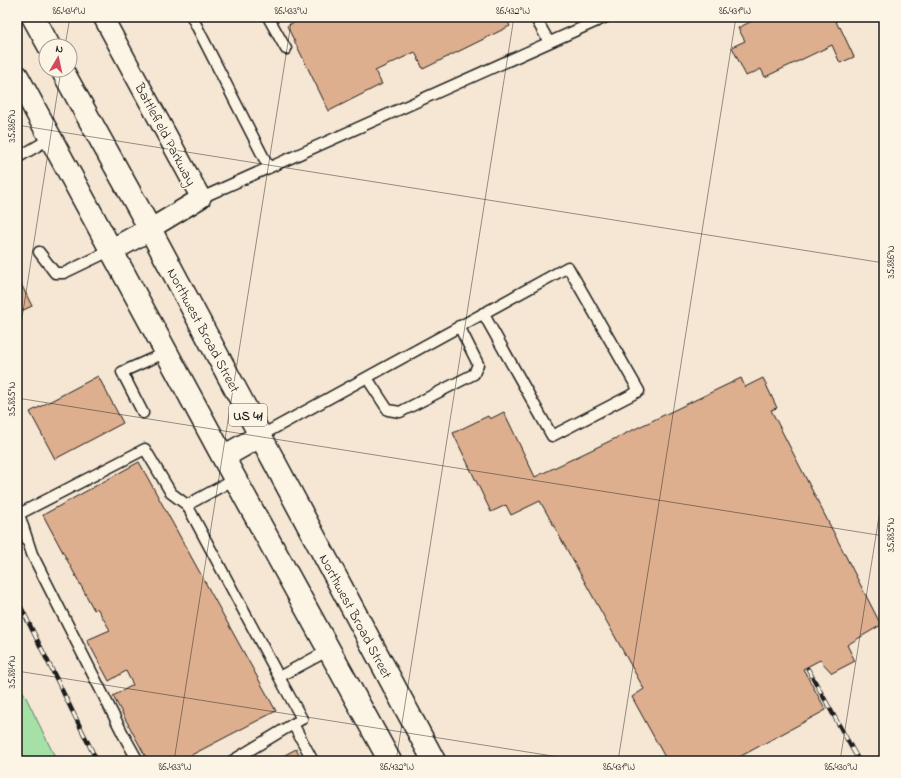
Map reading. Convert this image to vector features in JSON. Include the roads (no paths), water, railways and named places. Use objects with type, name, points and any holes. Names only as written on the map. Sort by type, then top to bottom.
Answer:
[{"type":"main road","points":[[33,17],[45,38]]},
{"type":"main road","name":"US 41","points":[[17,76],[22,98],[51,138],[223,457],[390,761]]},
{"type":"main road","name":"Northwest Broad Street","points":[[66,78],[150,229],[434,761]]},
{"type":"main road","points":[[112,250],[150,229]]},
{"type":"main road","points":[[223,457],[260,436]]},
{"type":"street","name":"Battlefield Parkway","points":[[102,17],[201,198],[150,229]]},
{"type":"lane","points":[[192,17],[269,168]]},
{"type":"lane","points":[[268,17],[286,49]]},
{"type":"lane","points":[[535,17],[549,42]]},
{"type":"lane","points":[[201,198],[606,17]]},
{"type":"lane","points":[[17,158],[51,138]]},
{"type":"lane","points":[[39,252],[55,273],[64,273],[112,250]]},
{"type":"lane","points":[[260,436],[568,267],[639,391],[552,436],[483,314]]},
{"type":"lane","points":[[366,378],[388,410],[400,412],[474,374],[478,364],[460,326]]},
{"type":"lane","points":[[144,413],[122,372],[167,352]]},
{"type":"lane","points":[[138,761],[32,554],[19,514],[145,449],[171,493],[187,505],[302,719],[237,760]]},
{"type":"lane","points":[[187,505],[235,479]]},
{"type":"lane","points":[[279,677],[329,650]]},
{"type":"lane","points":[[293,724],[313,761]]},
{"type":"railway","points":[[17,599],[97,761]]},
{"type":"railway","points":[[808,669],[859,761]]}]
